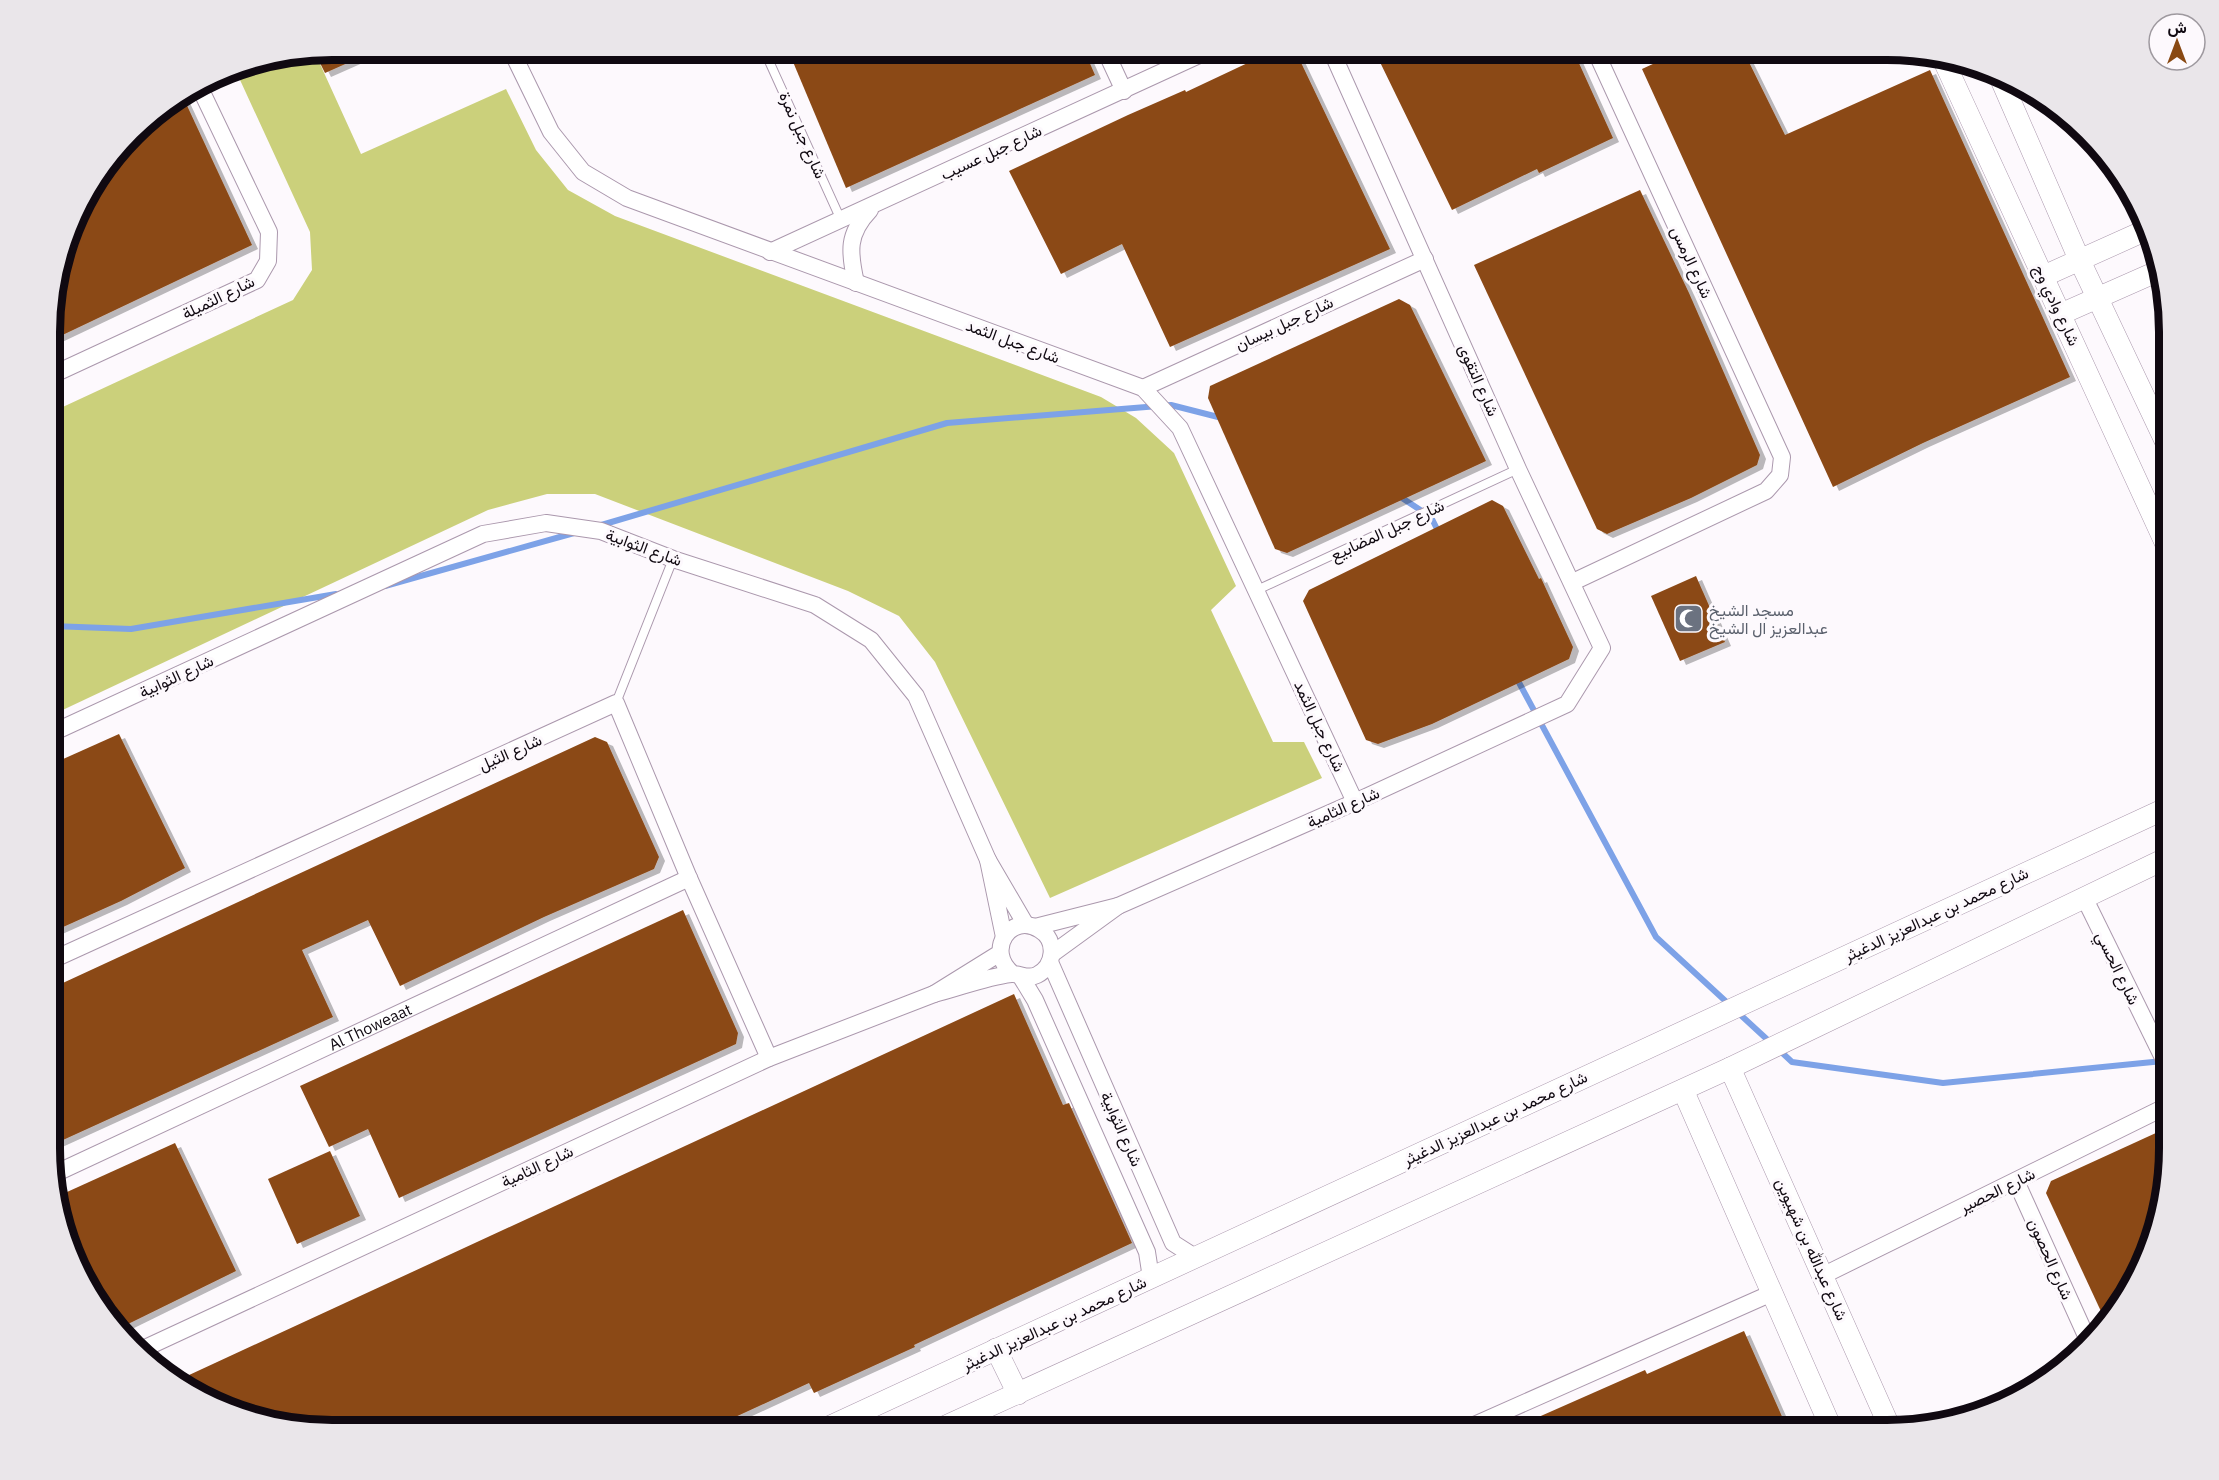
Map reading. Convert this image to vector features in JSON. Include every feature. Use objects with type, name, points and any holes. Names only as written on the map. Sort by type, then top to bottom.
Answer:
[{"type":"street","name":"شارع جبل الثمد","points":[[516,60],[550,132],[583,172],[627,198],[1143,388],[1180,428],[1355,802]]},
{"type":"street","points":[[1110,60],[1124,91]]},
{"type":"street","name":"شارع جبل عسيب","points":[[770,252],[875,206],[1189,60]]},
{"type":"street","name":"شارع التقوى","points":[[1335,60],[1518,469],[1574,582],[1602,648],[1567,704]]},
{"type":"street","name":"شارع الرمس","points":[[1574,582],[1766,491],[1780,475],[1782,458],[1600,60]]},
{"type":"street","name":"شارع وادي وج","points":[[1947,67],[2159,529]]},
{"type":"street","points":[[2005,87],[2079,259],[2159,427]]},
{"type":"street","name":"شارع الثميلة","points":[[60,371],[257,280],[268,261],[269,232],[203,92]]},
{"type":"street","points":[[856,283],[849,252],[857,223],[875,206]]},
{"type":"street","points":[[2044,276],[2140,233]]},
{"type":"street","name":"شارع جبل بيسان","points":[[1143,388],[1425,259]]},
{"type":"street","points":[[2061,314],[2153,273]]},
{"type":"street","name":"شارع الثوابية","points":[[60,729],[483,534],[546,523],[601,531],[673,559],[815,605],[871,640],[916,696],[988,860]]},
{"type":"street","points":[[616,704],[688,878],[769,1058]]},
{"type":"street","name":"شارع الثيل","points":[[60,956],[616,704]]},
{"type":"street","name":"شارع الثامية","points":[[1118,906],[1355,802],[1567,704]]},
{"type":"street","name":"شارع محمد بن عبدالعزيز الدغيثر","points":[[843,1420],[2159,812]]},
{"type":"street","points":[[988,860],[1030,926],[1048,937],[1051,958]]},
{"type":"street","points":[[988,860],[1006,968],[1017,975]]},
{"type":"street","points":[[960,1420],[1683,1090],[2159,862]]},
{"type":"street","name":"Al Thoweaat","points":[[61,1171],[688,878]]},
{"type":"street","name":"شارع الحسي","points":[[2084,897],[2159,1050]]},
{"type":"street","points":[[934,994],[1002,945],[1018,926],[1030,926],[1118,906]]},
{"type":"street","points":[[934,994],[1017,975],[1038,974],[1051,958],[1118,906]]},
{"type":"street","name":"شارع الثوابية","points":[[1051,958],[1060,991],[1173,1243],[1195,1257]]},
{"type":"street","name":"شارع الثوابية","points":[[1017,975],[1035,1000],[1147,1252],[1151,1278]]},
{"type":"street","name":"شارع الثامية","points":[[147,1347],[769,1058],[934,994]]},
{"type":"street","name":"شارع عبدالله بن شهيوين","points":[[1730,1068],[1887,1420]]},
{"type":"street","points":[[1683,1090],[1828,1420]]},
{"type":"street","name":"شارع الحصير","points":[[1824,1275],[2159,1110]]},
{"type":"street","name":"شارع الحصون","points":[[2016,1181],[2085,1334]]},
{"type":"street","points":[[1486,1420],[1772,1293]]},
{"type":"street","points":[[996,1349],[1018,1394]]},
{"type":"lane","name":"شارع جبل نمرة","points":[[769,60],[841,220]]},
{"type":"lane","name":"شارع جبل المضابيع","points":[[1257,590],[1518,469]]},
{"type":"lane","points":[[616,704],[673,559]]},
{"type":"green space","points":[[319,61],[361,154],[506,89],[536,150],[568,190],[615,216],[1101,397],[1136,418],[1174,453],[1236,586],[1211,610],[1273,742],[1304,742],[1322,778],[1050,898],[935,662],[899,616],[848,591],[595,494],[547,494],[488,510],[60,711],[60,408],[293,300],[312,270],[310,232],[239,77],[279,65]]},
{"type":"building","points":[[354,60],[325,73],[319,61]]},
{"type":"building","points":[[792,60],[1088,60],[1095,75],[846,188]]},
{"type":"building","points":[[1254,60],[1300,60],[1390,249],[1170,347],[1122,244],[1061,274],[1009,171],[1128,115],[1185,90],[1186,92]]},
{"type":"building","points":[[1379,60],[1578,60],[1613,138],[1539,173],[1537,169],[1452,210]]},
{"type":"building","points":[[1661,60],[1748,60],[1785,135],[1930,70],[2070,377],[1923,443],[1833,487],[1642,69]]},
{"type":"building","points":[[186,103],[252,245],[60,336],[62,296],[69,262],[74,245],[96,196],[127,153],[153,127]]},
{"type":"building","points":[[1640,190],[1689,293],[1760,455],[1757,465],[1691,498],[1607,534],[1597,529],[1474,265]]},
{"type":"building","points":[[1399,299],[1410,305],[1486,461],[1287,553],[1275,549],[1208,398],[1210,386]]},
{"type":"building","points":[[1492,500],[1503,506],[1539,579],[1541,578],[1573,647],[1569,659],[1432,724],[1378,744],[1366,740],[1303,601],[1309,590]]},
{"type":"building","name":"مسجد الشيخ عبدالعزيز ال الشيخ","points":[[1696,576],[1725,642],[1680,661],[1651,596]]},
{"type":"building","points":[[119,734],[185,868],[121,901],[60,928],[60,760]]},
{"type":"building","points":[[595,737],[607,742],[659,857],[654,869],[544,917],[400,986],[368,920],[302,950],[333,1017],[60,1141],[60,984]]},
{"type":"building","points":[[683,910],[738,1033],[736,1044],[399,1198],[368,1129],[329,1147],[300,1086]]},
{"type":"building","points":[[1014,994],[1063,1105],[1069,1103],[1132,1243],[814,1393],[809,1383],[729,1420],[332,1420],[296,1418],[245,1406],[212,1392],[185,1377]]},
{"type":"building","points":[[2159,1132],[2157,1184],[2145,1235],[2123,1284],[2102,1315],[2046,1193],[2051,1181]]},
{"type":"building","points":[[175,1143],[236,1271],[126,1325],[96,1284],[88,1268],[74,1235],[64,1194]]},
{"type":"building","points":[[330,1151],[360,1216],[297,1244],[268,1179]]},
{"type":"building","points":[[1744,1331],[1784,1420],[1532,1420],[1645,1370],[1647,1374]]},
{"type":"waterway","points":[[598,526],[947,423],[1171,405],[1222,418]]},
{"type":"waterway","points":[[1399,496],[1431,517],[1439,533]]},
{"type":"waterway","points":[[385,586],[574,533]]},
{"type":"waterway","points":[[60,626],[131,629],[336,594]]},
{"type":"waterway","points":[[1516,677],[1656,937],[1771,1043]]},
{"type":"waterway","points":[[1778,1049],[1792,1062],[1943,1083],[2159,1061]]},
{"type":"place","name":"مسجد الشيخ عبدالعزيز ال الشيخ","points":[[1688,619]]}]
